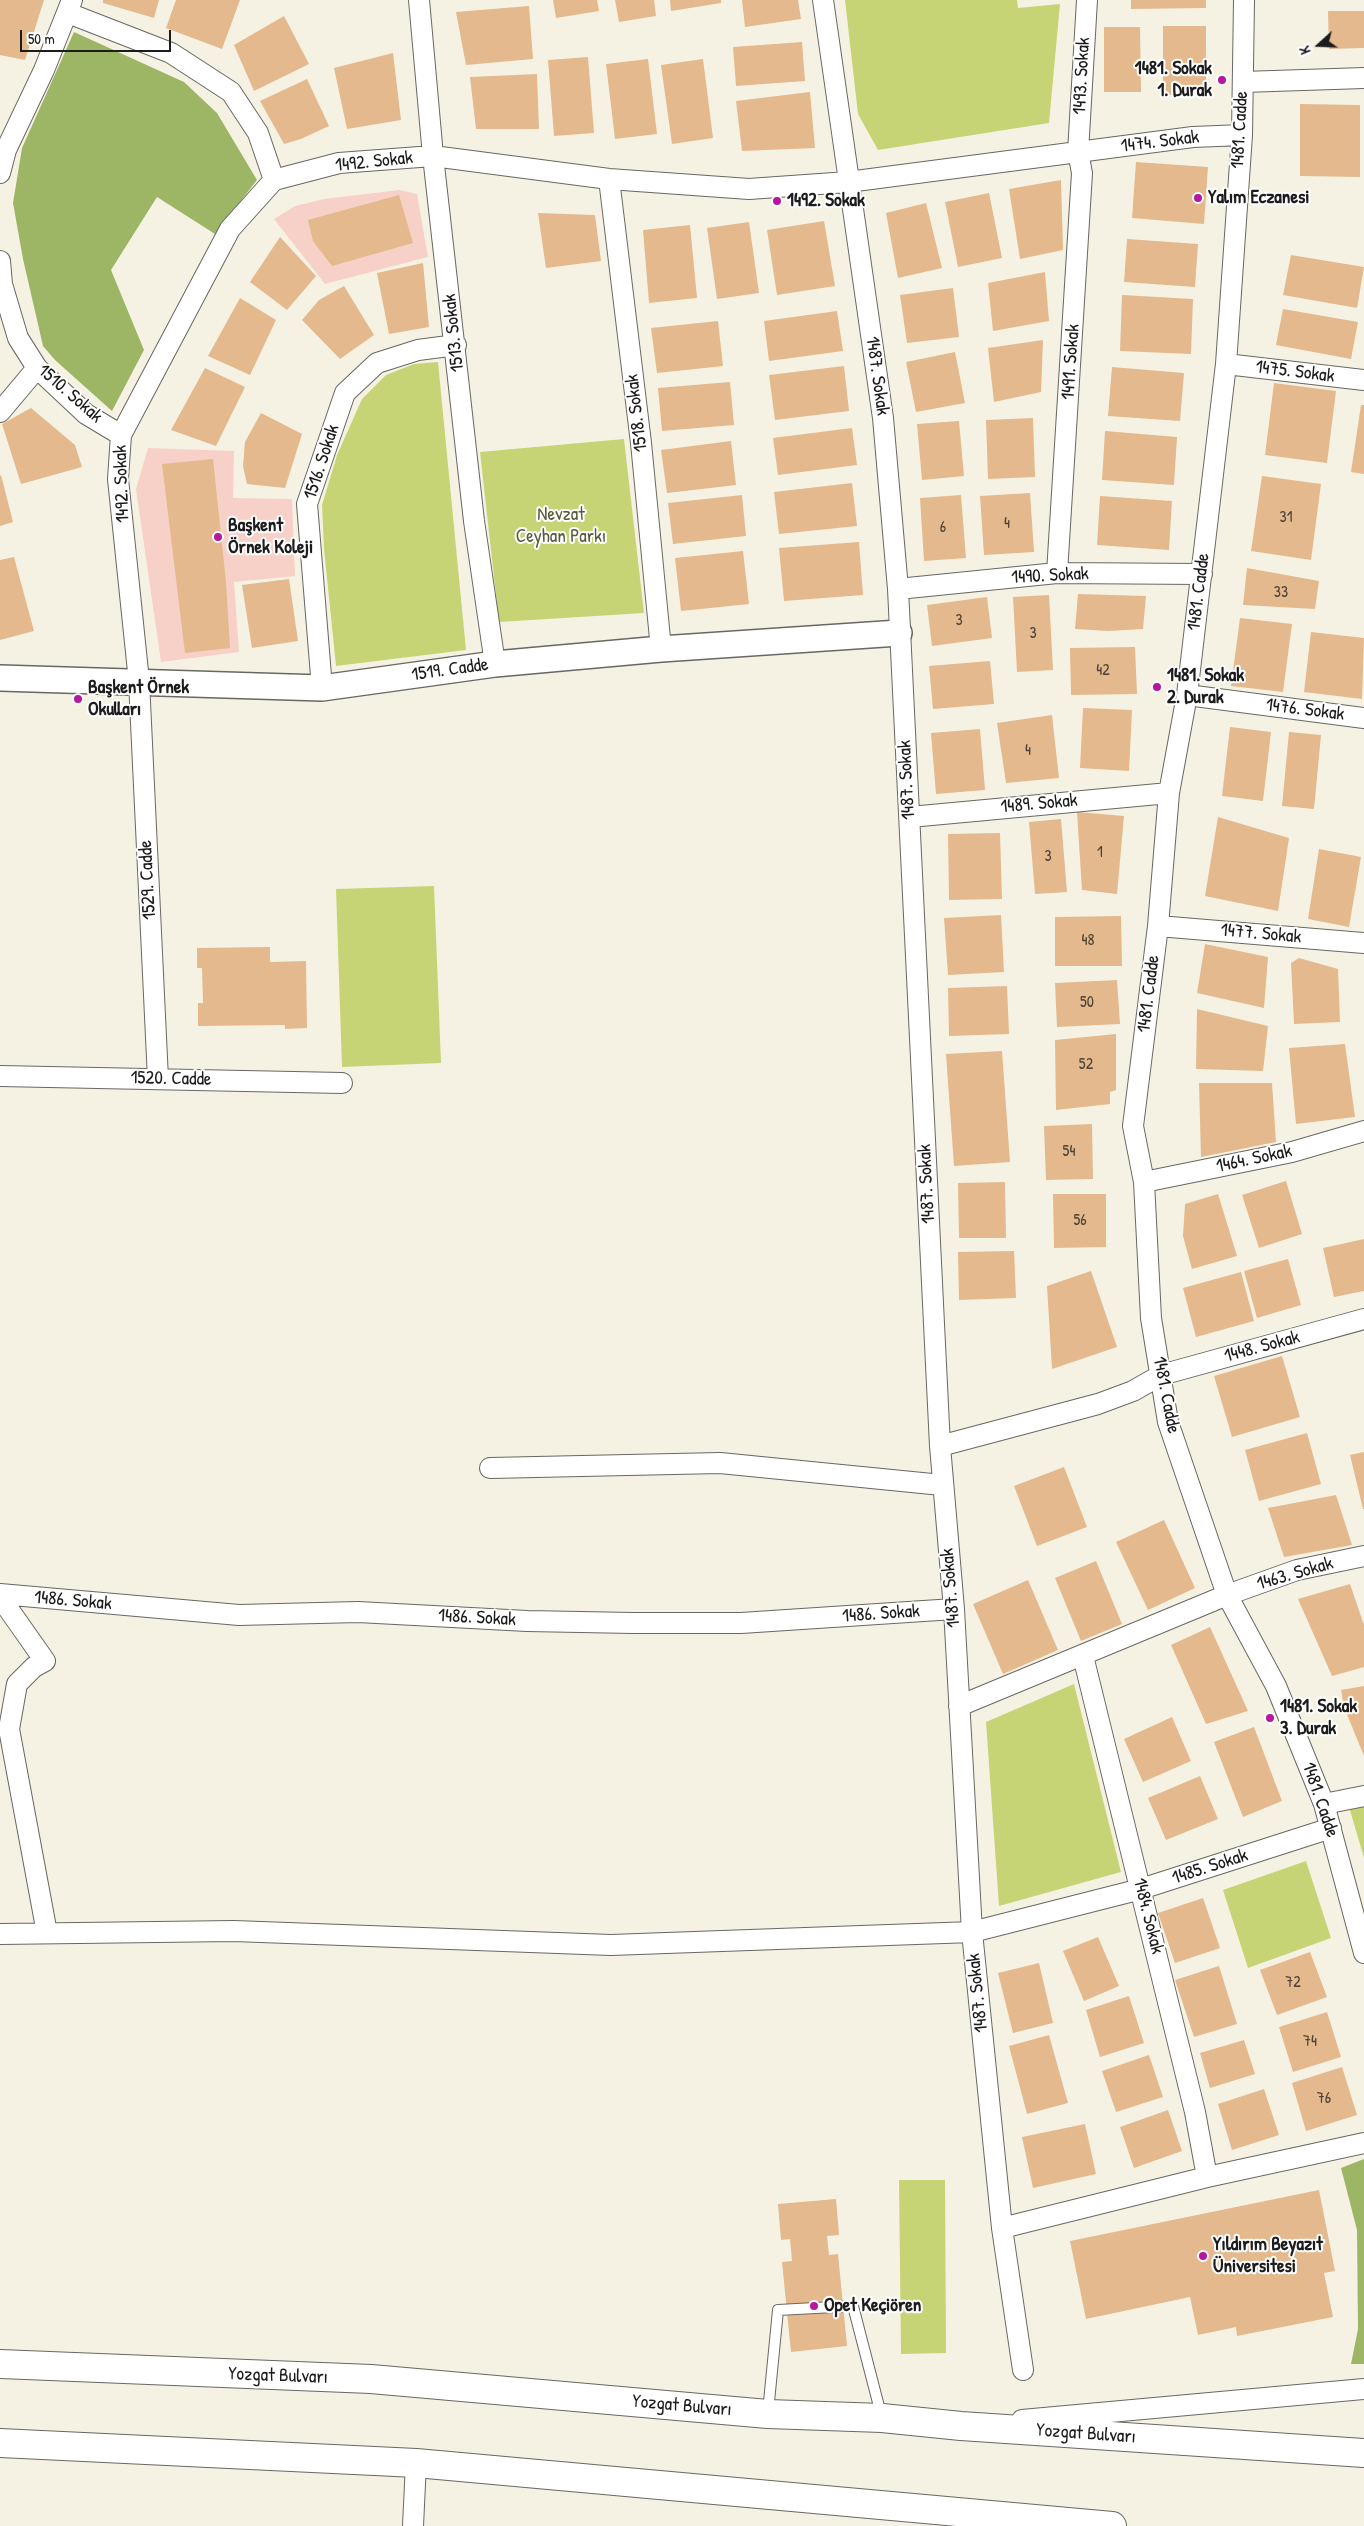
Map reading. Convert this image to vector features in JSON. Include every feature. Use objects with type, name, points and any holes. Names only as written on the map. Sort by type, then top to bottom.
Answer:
[{"type":"main road","name":"Yozgat Bulvarı","points":[[0,2364],[371,2380],[768,2414],[882,2418],[961,2426],[1364,2453]]},
{"type":"main road","points":[[0,2443],[416,2463],[1036,2523],[1112,2526]]},
{"type":"street","name":"1513. Sokak","points":[[419,0],[433,156],[456,345],[474,521],[495,664]]},
{"type":"street","name":"1487. Sokak","points":[[823,0],[848,182],[884,418],[898,588],[942,1485],[954,1608],[972,1932],[1002,2228],[1023,2370]]},
{"type":"street","name":"1493. Sokak","points":[[1078,152],[1087,0]]},
{"type":"street","name":"1481. Cadde","points":[[1244,0],[1242,135],[1226,364],[1187,694],[1169,793],[1158,926],[1133,1126],[1144,1182],[1151,1318],[1168,1422],[1227,1595],[1276,1686],[1324,1804],[1364,1953]]},
{"type":"street","points":[[0,173],[6,150],[70,6],[171,53],[231,92],[258,133],[274,180]]},
{"type":"street","points":[[1243,82],[1364,78]]},
{"type":"street","name":"1474. Sokak","points":[[1078,152],[1193,137],[1242,135]]},
{"type":"street","name":"1492. Sokak","points":[[139,681],[118,479],[121,435],[230,229],[274,180],[339,163],[433,156],[609,179],[749,189],[848,182],[1078,152]]},
{"type":"street","name":"1491. Sokak","points":[[1057,573],[1082,174],[1078,152]]},
{"type":"street","name":"1518. Sokak","points":[[609,179],[641,443],[661,649]]},
{"type":"street","name":"1510. Sokak","points":[[0,261],[2,284],[18,338],[37,368],[86,414],[121,435]]},
{"type":"street","name":"1516. Sokak","points":[[322,688],[307,504],[345,393],[377,363],[418,350],[456,345]]},
{"type":"street","name":"1475. Sokak","points":[[1226,364],[1364,380]]},
{"type":"street","points":[[0,412],[37,368]]},
{"type":"street","name":"1490. Sokak","points":[[898,588],[1057,573],[1202,574]]},
{"type":"street","name":"1519. Cadde","points":[[0,678],[322,688],[495,664],[661,649],[899,633]]},
{"type":"street","name":"1529. Cadde","points":[[139,681],[158,1079]]},
{"type":"street","name":"1476. Sokak","points":[[1187,694],[1364,718]]},
{"type":"street","name":"1489. Sokak","points":[[910,817],[1169,793]]},
{"type":"street","name":"1477. Sokak","points":[[1158,926],[1364,943]]},
{"type":"street","name":"1520. Cadde","points":[[0,1076],[342,1083]]},
{"type":"street","name":"1464. Sokak","points":[[1144,1182],[1292,1152],[1364,1131]]},
{"type":"street","name":"1448. Sokak","points":[[940,1446],[1116,1398],[1160,1374],[1364,1319]]},
{"type":"street","points":[[490,1468],[720,1464],[942,1485]]},
{"type":"street","name":"1463. Sokak","points":[[1227,1595],[1296,1570],[1364,1556]]},
{"type":"street","points":[[959,1706],[1227,1595]]},
{"type":"street","points":[[0,1596],[45,1661],[34,1667],[17,1684],[9,1729],[47,1933]]},
{"type":"street","name":"1486. Sokak","points":[[0,1596],[239,1615],[358,1612],[527,1621],[633,1623],[741,1623],[954,1608]]},
{"type":"street","name":"1484. Sokak","points":[[1083,1656],[1196,2112],[1207,2177]]},
{"type":"street","points":[[1324,1804],[1364,1796]]},
{"type":"street","name":"1485. Sokak","points":[[0,1934],[234,1931],[611,1946],[972,1932],[1141,1889],[1331,1828]]},
{"type":"street","points":[[1002,2228],[1207,2177],[1364,2143]]},
{"type":"street","points":[[961,2426],[1364,2389]]},
{"type":"street","points":[[413,2526],[416,2463]]},
{"type":"lane","points":[[768,2414],[778,2310],[853,2306],[882,2418]]},
{"type":"shaded area","points":[[400,190],[417,194],[428,257],[325,284],[274,219],[295,206],[324,199]]},
{"type":"shaded area","name":"Başkent Örnek Koleji","points":[[148,448],[234,451],[233,498],[292,499],[295,576],[234,582],[239,652],[161,662],[136,489]]},
{"type":"green space","points":[[845,0],[1017,0],[1018,8],[1060,4],[1049,123],[878,150],[858,114]]},
{"type":"green space","points":[[74,32],[184,82],[217,113],[257,180],[215,234],[157,197],[111,270],[144,350],[112,411],[55,360],[43,346],[23,259],[13,203],[22,148]]},
{"type":"green space","points":[[438,362],[466,650],[336,666],[324,549],[322,505],[337,455],[362,399],[386,375],[414,364]]},
{"type":"green space","name":"Nevzat Ceyhan Parkı","points":[[624,439],[644,613],[499,622],[480,452]]},
{"type":"green space","points":[[434,886],[441,1063],[342,1067],[336,889]]},
{"type":"green space","points":[[1074,1684],[1121,1872],[999,1906],[986,1722]]},
{"type":"green space","points":[[1364,1805],[1364,1858],[1349,1807]]},
{"type":"green space","points":[[1306,1861],[1331,1938],[1248,1968],[1223,1890]]},
{"type":"green space","points":[[1364,2159],[1364,2364],[1351,2364],[1358,2329],[1357,2230],[1341,2168]]},
{"type":"green space","points":[[899,2180],[945,2180],[946,2353],[901,2354]]},
{"type":"building","points":[[0,0],[44,0],[25,60],[0,55]]},
{"type":"building","points":[[103,0],[159,0],[154,18],[103,3]]},
{"type":"building","points":[[176,0],[240,0],[222,49],[166,28]]},
{"type":"building","points":[[553,0],[597,0],[599,11],[556,18]]},
{"type":"building","points":[[615,0],[654,0],[656,16],[619,22]]},
{"type":"building","points":[[670,0],[721,0],[721,3],[671,11]]},
{"type":"building","points":[[742,0],[798,0],[801,19],[745,27]]},
{"type":"building","points":[[1131,0],[1206,0],[1206,8],[1131,9]]},
{"type":"building","points":[[529,6],[533,59],[466,65],[456,12]]},
{"type":"building","points":[[1328,11],[1364,11],[1364,48],[1329,49]]},
{"type":"building","points":[[284,16],[309,64],[254,91],[234,45]]},
{"type":"building","points":[[1163,26],[1206,26],[1206,95],[1163,95]]},
{"type":"building","points":[[1104,27],[1140,27],[1141,92],[1104,92]]},
{"type":"building","points":[[802,42],[805,81],[736,86],[733,47]]},
{"type":"building","points":[[393,53],[401,120],[347,129],[334,68]]},
{"type":"building","points":[[588,57],[594,133],[554,136],[548,60]]},
{"type":"building","points":[[648,59],[657,134],[615,139],[606,64]]},
{"type":"building","points":[[703,59],[713,138],[672,144],[661,65]]},
{"type":"building","points":[[537,74],[539,129],[476,129],[470,77]]},
{"type":"building","points":[[307,79],[329,126],[301,139],[284,144],[260,101]]},
{"type":"building","points":[[810,92],[815,148],[742,151],[736,101]]},
{"type":"building","points":[[1300,104],[1360,105],[1360,177],[1300,176]]},
{"type":"building","points":[[1136,162],[1208,167],[1204,224],[1132,218]]},
{"type":"building","points":[[1061,180],[1063,250],[1020,259],[1009,189]]},
{"type":"building","points":[[989,193],[1002,258],[958,267],[945,202]]},
{"type":"building","points":[[399,195],[413,243],[332,266],[313,241],[308,220]]},
{"type":"building","points":[[926,203],[942,268],[898,278],[886,213]]},
{"type":"building","points":[[538,213],[595,215],[601,261],[546,268]]},
{"type":"building","points":[[824,221],[835,286],[777,295],[767,230]]},
{"type":"building","points":[[749,222],[759,293],[717,299],[707,228]]},
{"type":"building","points":[[690,225],[697,298],[649,303],[643,230]]},
{"type":"building","points":[[280,237],[316,276],[287,310],[250,282]]},
{"type":"building","points":[[1127,239],[1198,244],[1195,287],[1124,282]]},
{"type":"building","points":[[1291,255],[1364,267],[1357,308],[1283,295]]},
{"type":"building","points":[[423,263],[429,327],[389,334],[377,273]]},
{"type":"building","points":[[1045,272],[1049,321],[993,331],[988,283]]},
{"type":"building","points":[[344,286],[374,335],[340,359],[302,320],[319,300]]},
{"type":"building","points":[[953,288],[959,337],[907,343],[900,295]]},
{"type":"building","points":[[1122,295],[1193,299],[1191,354],[1120,351]]},
{"type":"building","points":[[240,298],[276,320],[250,375],[208,356]]},
{"type":"building","points":[[1283,309],[1358,322],[1351,359],[1276,345]]},
{"type":"building","points":[[837,311],[843,351],[769,361],[764,321]]},
{"type":"building","points":[[718,321],[723,366],[657,373],[651,328]]},
{"type":"building","points":[[1043,340],[1041,392],[994,402],[988,348]]},
{"type":"building","points":[[955,352],[965,403],[916,412],[906,362]]},
{"type":"building","points":[[844,366],[849,411],[775,420],[769,375]]},
{"type":"building","points":[[1112,367],[1184,373],[1180,421],[1108,416]]},
{"type":"building","points":[[205,368],[245,387],[216,446],[171,430]]},
{"type":"building","points":[[730,382],[734,425],[662,431],[658,388]]},
{"type":"building","points":[[1274,383],[1336,391],[1327,463],[1265,455]]},
{"type":"building","points":[[1361,405],[1364,405],[1364,474],[1351,472]]},
{"type":"building","points":[[31,408],[75,445],[82,467],[21,484],[2,424]]},
{"type":"building","points":[[261,413],[302,434],[285,488],[247,484],[243,466],[245,442]]},
{"type":"building","points":[[1033,418],[1035,477],[988,479],[986,420]]},
{"type":"building","points":[[959,421],[964,476],[922,480],[917,424]]},
{"type":"building","points":[[852,428],[857,465],[778,475],[773,438]]},
{"type":"building","points":[[1105,431],[1177,437],[1174,485],[1102,480]]},
{"type":"building","points":[[731,441],[736,485],[667,493],[661,450]]},
{"type":"building","points":[[213,459],[226,582],[230,648],[185,653],[162,464]]},
{"type":"building","points":[[0,476],[13,522],[0,526]]},
{"type":"building","points":[[1262,476],[1321,484],[1311,560],[1251,551]]},
{"type":"building","points":[[852,483],[857,526],[779,534],[774,492]]},
{"type":"building","points":[[1030,493],[1034,552],[984,555],[980,496]]},
{"type":"building","points":[[742,495],[746,536],[673,544],[668,503]]},
{"type":"building","points":[[961,495],[966,558],[924,561],[920,498]]},
{"type":"building","points":[[1100,496],[1172,501],[1169,550],[1097,545]]},
{"type":"building","points":[[859,542],[863,595],[784,601],[779,548]]},
{"type":"building","points":[[743,551],[749,604],[681,611],[675,558]]},
{"type":"building","points":[[14,557],[34,631],[0,640],[0,560]]},
{"type":"building","points":[[1247,568],[1319,581],[1315,609],[1243,605]]},
{"type":"building","points":[[289,579],[298,641],[252,648],[242,585]]},
{"type":"building","points":[[1078,594],[1146,596],[1143,629],[1108,631],[1075,629]]},
{"type":"building","points":[[1049,595],[1053,670],[1017,672],[1013,597]]},
{"type":"building","points":[[987,597],[992,638],[932,646],[927,605]]},
{"type":"building","points":[[1240,618],[1292,624],[1283,692],[1231,686]]},
{"type":"building","points":[[1311,632],[1364,638],[1362,699],[1304,692]]},
{"type":"building","points":[[1135,647],[1137,694],[1071,695],[1070,648]]},
{"type":"building","points":[[990,661],[994,704],[933,709],[929,666]]},
{"type":"building","points":[[1083,708],[1132,710],[1129,771],[1080,768]]},
{"type":"building","points":[[1052,715],[1059,778],[1006,783],[997,723]]},
{"type":"building","points":[[1230,727],[1271,732],[1263,801],[1222,796]]},
{"type":"building","points":[[980,729],[985,790],[936,794],[931,733]]},
{"type":"building","points":[[1289,732],[1321,735],[1314,809],[1282,806]]},
{"type":"building","points":[[1077,812],[1124,816],[1117,894],[1082,890]]},
{"type":"building","points":[[1218,817],[1289,838],[1278,911],[1205,896]]},
{"type":"building","points":[[1061,819],[1067,892],[1035,894],[1029,822]]},
{"type":"building","points":[[1000,833],[1002,899],[949,900],[948,834]]},
{"type":"building","points":[[1319,849],[1361,857],[1349,927],[1308,919]]},
{"type":"building","points":[[1001,915],[1004,972],[948,975],[944,918]]},
{"type":"building","points":[[1121,916],[1122,966],[1055,966],[1055,917]]},
{"type":"building","points":[[1205,944],[1268,957],[1264,1008],[1197,993]]},
{"type":"building","points":[[270,947],[270,962],[306,961],[307,1028],[285,1029],[285,1025],[198,1026],[198,1003],[203,1003],[202,968],[197,968],[197,948]]},
{"type":"building","points":[[1299,958],[1338,969],[1340,1022],[1294,1024],[1291,963]]},
{"type":"building","points":[[1117,980],[1120,1024],[1057,1027],[1055,983]]},
{"type":"building","points":[[1007,986],[1009,1034],[949,1036],[948,988]]},
{"type":"building","points":[[1197,1009],[1268,1026],[1263,1071],[1196,1069]]},
{"type":"building","points":[[1116,1034],[1116,1090],[1110,1092],[1110,1104],[1056,1110],[1055,1040]]},
{"type":"building","points":[[1345,1044],[1355,1117],[1296,1124],[1289,1048]]},
{"type":"building","points":[[1002,1051],[1010,1162],[954,1166],[946,1054]]},
{"type":"building","points":[[1199,1083],[1272,1083],[1276,1142],[1201,1157]]},
{"type":"building","points":[[1092,1124],[1093,1179],[1046,1180],[1044,1126]]},
{"type":"building","points":[[1286,1181],[1302,1234],[1259,1248],[1242,1195]]},
{"type":"building","points":[[1005,1182],[1006,1238],[959,1238],[958,1183]]},
{"type":"building","points":[[1053,1194],[1106,1194],[1106,1247],[1054,1248]]},
{"type":"building","points":[[1218,1194],[1237,1256],[1192,1269],[1183,1236],[1185,1204]]},
{"type":"building","points":[[1364,1239],[1364,1291],[1334,1297],[1323,1248]]},
{"type":"building","points":[[1014,1251],[1016,1298],[959,1300],[958,1252]]},
{"type":"building","points":[[1288,1259],[1301,1305],[1257,1318],[1244,1271]]},
{"type":"building","points":[[1091,1271],[1117,1347],[1052,1369],[1047,1286]]},
{"type":"building","points":[[1241,1272],[1254,1321],[1196,1337],[1183,1288]]},
{"type":"building","points":[[1282,1356],[1300,1417],[1232,1437],[1214,1376]]},
{"type":"building","points":[[1307,1433],[1321,1484],[1259,1501],[1245,1450]]},
{"type":"building","points":[[1364,1452],[1364,1509],[1363,1509],[1350,1455]]},
{"type":"building","points":[[1064,1467],[1087,1527],[1037,1546],[1014,1486]]},
{"type":"building","points":[[1336,1495],[1352,1545],[1284,1557],[1268,1508]]},
{"type":"building","points":[[1164,1520],[1195,1588],[1148,1610],[1116,1542]]},
{"type":"building","points":[[1096,1561],[1122,1624],[1081,1641],[1055,1578]]},
{"type":"building","points":[[1028,1580],[1058,1650],[1003,1674],[973,1604]]},
{"type":"building","points":[[1350,1584],[1364,1625],[1364,1667],[1332,1676],[1298,1599]]},
{"type":"building","points":[[1210,1627],[1248,1711],[1206,1724],[1171,1645]]},
{"type":"building","points":[[1364,1686],[1364,1756],[1344,1707],[1341,1690]]},
{"type":"building","points":[[1172,1717],[1191,1761],[1143,1782],[1124,1739]]},
{"type":"building","points":[[1254,1727],[1282,1801],[1243,1817],[1214,1742]]},
{"type":"building","points":[[1200,1776],[1218,1819],[1166,1840],[1148,1798]]},
{"type":"building","points":[[1203,1898],[1220,1948],[1175,1963],[1158,1913]]},
{"type":"building","points":[[1098,1937],[1119,1986],[1084,2001],[1063,1951]]},
{"type":"building","points":[[1310,1952],[1327,1997],[1277,2015],[1260,1970]]},
{"type":"building","points":[[1039,1963],[1053,2023],[1013,2033],[998,1973]]},
{"type":"building","points":[[1219,1966],[1237,2024],[1194,2037],[1175,1980]]},
{"type":"building","points":[[1129,1996],[1144,2043],[1100,2057],[1086,2010]]},
{"type":"building","points":[[1327,2012],[1341,2057],[1293,2072],[1279,2027]]},
{"type":"building","points":[[1049,2035],[1068,2103],[1027,2114],[1009,2046]]},
{"type":"building","points":[[1244,2040],[1255,2074],[1210,2088],[1200,2053]]},
{"type":"building","points":[[1149,2055],[1163,2097],[1116,2112],[1102,2071]]},
{"type":"building","points":[[1342,2067],[1357,2115],[1306,2131],[1292,2083]]},
{"type":"building","points":[[1264,2089],[1279,2135],[1232,2150],[1218,2104]]},
{"type":"building","points":[[1168,2110],[1182,2151],[1134,2168],[1120,2127]]},
{"type":"building","points":[[1085,2124],[1096,2174],[1033,2188],[1022,2137]]},
{"type":"building","name":"Yıldırım Beyazıt Üniversitesi","points":[[1319,2190],[1335,2271],[1324,2273],[1333,2317],[1237,2336],[1236,2327],[1198,2335],[1190,2297],[1086,2319],[1070,2241]]},
{"type":"building","points":[[836,2199],[839,2235],[827,2236],[829,2255],[838,2254],[847,2346],[791,2352],[782,2262],[792,2261],[790,2239],[781,2240],[778,2204]]},
{"type":"place","name":"1481. Sokak 1. Durak","points":[[1222,80]]},
{"type":"place","name":"Yalım Eczanesi","points":[[1198,198]]},
{"type":"place","name":"1492. Sokak","points":[[777,201]]},
{"type":"place","name":"Başkent Örnek Koleji","points":[[218,537]]},
{"type":"place","name":"1481. Sokak 2. Durak","points":[[1157,687]]},
{"type":"place","name":"Başkent Örnek Okulları","points":[[78,699]]},
{"type":"place","name":"1481. Sokak 3. Durak","points":[[1270,1718]]},
{"type":"place","name":"Yıldırım Beyazıt Üniversitesi","points":[[1203,2256]]},
{"type":"place","name":"Opet Keçiören","points":[[814,2306]]}]
